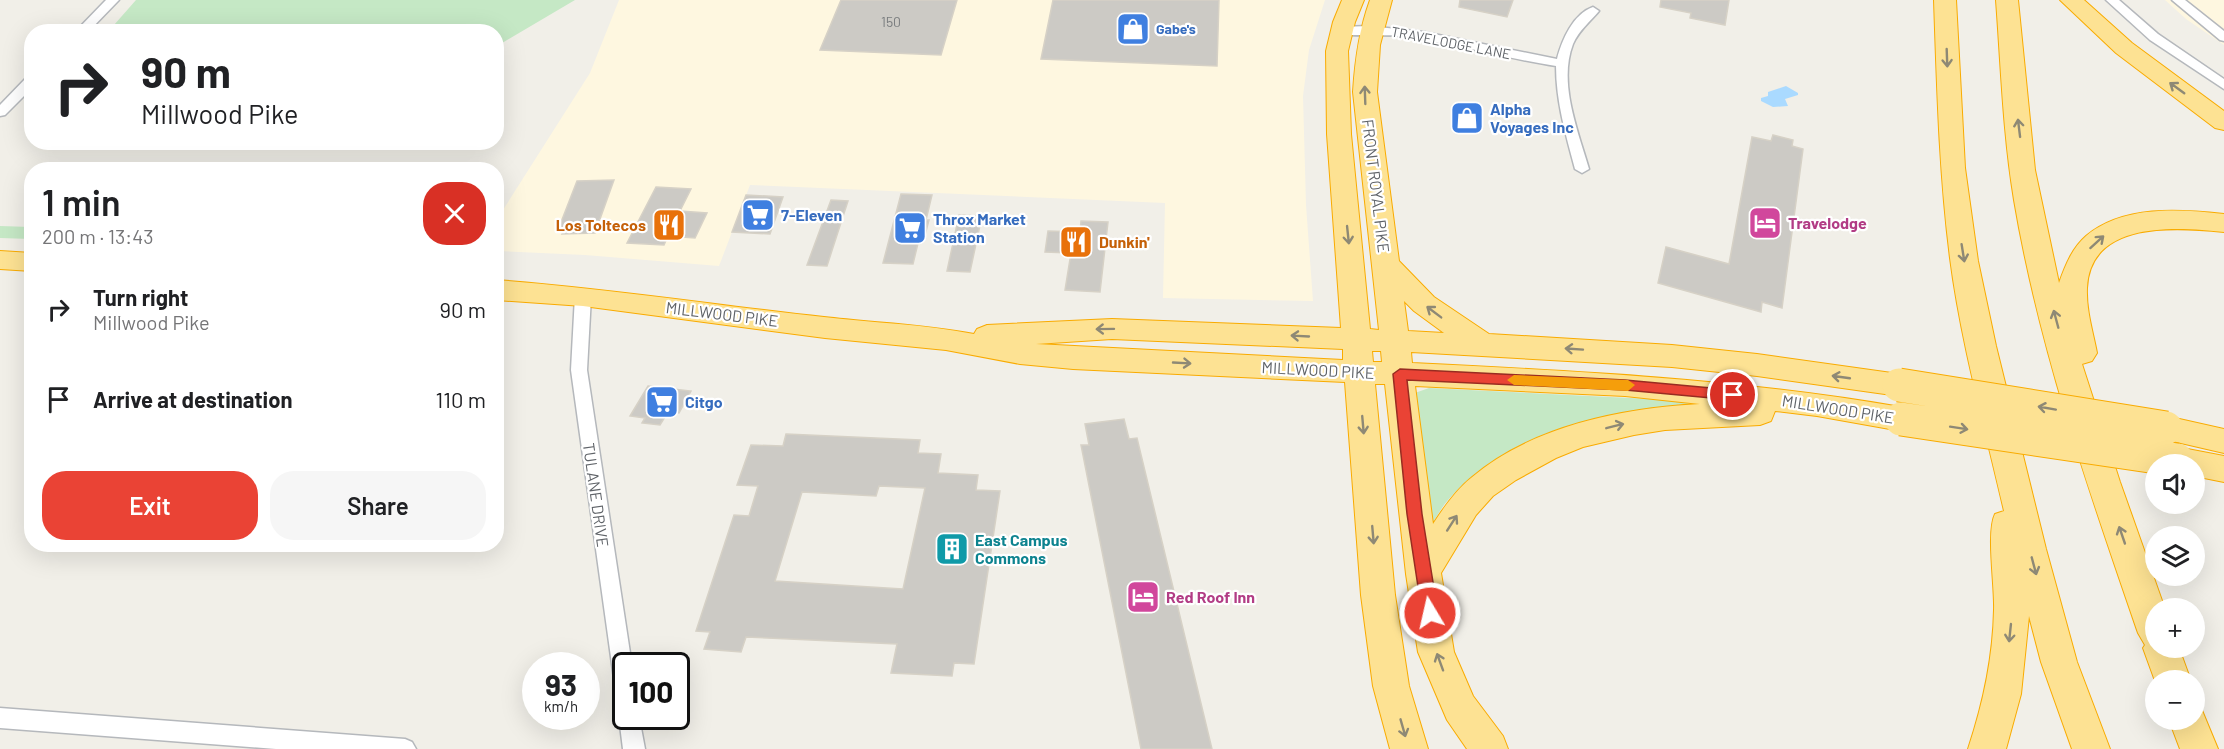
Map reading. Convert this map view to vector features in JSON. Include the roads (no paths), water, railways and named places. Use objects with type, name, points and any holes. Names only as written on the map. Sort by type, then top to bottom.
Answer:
[{"type":"highway","name":"FRONT ROYAL PIKE","points":[[1353,0],[1336,51],[1337,99],[1378,595],[1391,686],[1409,749]]},
{"type":"highway","name":"FRONT ROYAL PIKE","points":[[1381,0],[1370,28],[1366,47],[1365,92],[1423,574],[1436,652],[1446,680],[1460,708],[1489,749]]},
{"type":"highway","points":[[1945,0],[1952,168],[1964,261],[1981,346],[2029,549],[2059,662],[2091,749]]},
{"type":"highway","points":[[2007,0],[2015,98],[2032,225],[2077,396],[2145,600]]},
{"type":"highway","points":[[2071,0],[2124,48],[2224,123]]},
{"type":"highway","points":[[2077,396],[2084,372],[2072,286],[2078,268],[2094,244],[2118,229],[2154,220],[2178,219],[2224,223]]},
{"type":"highway","points":[[0,261],[24,262]]},
{"type":"highway","points":[[1386,265],[1424,304],[1482,345]]},
{"type":"highway","name":"MILLWOOD PIKE","points":[[504,291],[583,297],[825,328],[946,339],[1020,353],[1073,358],[1359,356],[1395,341],[1672,356],[1757,365],[1899,385],[2166,428],[2224,441]]},
{"type":"highway","points":[[1981,346],[2012,570],[2013,604],[2000,716],[1987,749]]},
{"type":"highway","name":"MILLWOOD PIKE","points":[[1359,356],[1400,374],[1625,385],[1817,404],[2224,468]]},
{"type":"highway","points":[[1423,574],[1446,532],[1474,495],[1497,475],[1549,447],[1583,435],[1659,418],[1856,411]]},
{"type":"highway","points":[[2166,428],[2224,435]]},
{"type":"highway","points":[[2192,730],[2199,749]]},
{"type":"street","points":[[89,24],[113,0]]},
{"type":"street","points":[[2112,0],[2154,37],[2224,85]]},
{"type":"street","points":[[2178,0],[2193,15],[2224,37]]},
{"type":"street","points":[[1582,168],[1564,104],[1561,63],[1579,21],[1593,10]]},
{"type":"street","name":"TRAVELODGE LANE","points":[[1341,31],[1370,28],[1409,33],[1561,63]]},
{"type":"street","points":[[0,112],[24,88]]},
{"type":"street","name":"TULANE DRIVE","points":[[583,297],[579,370],[620,652]]},
{"type":"street","points":[[0,718],[405,749]]},
{"type":"street","points":[[631,730],[634,749]]},
{"type":"water","points":[[1786,86],[1798,93],[1798,95],[1785,99],[1788,106],[1773,107],[1761,101],[1761,98],[1768,96],[1768,92]]},
{"type":"place","name":"Gabe's","points":[[1133,29]]},
{"type":"place","name":"Alpha Voyages Inc","points":[[1467,118]]},
{"type":"place","name":"7-Eleven","points":[[758,215]]},
{"type":"place","name":"Travelodge","points":[[1765,223]]},
{"type":"place","name":"Los Toltecos","points":[[669,225]]},
{"type":"place","name":"Throx Market Station","points":[[910,228]]},
{"type":"place","name":"Dunkin'","points":[[1076,242]]},
{"type":"place","name":"Citgo","points":[[662,402]]},
{"type":"place","name":"East Campus Commons","points":[[952,549]]},
{"type":"place","name":"Red Roof Inn","points":[[1143,597]]}]
